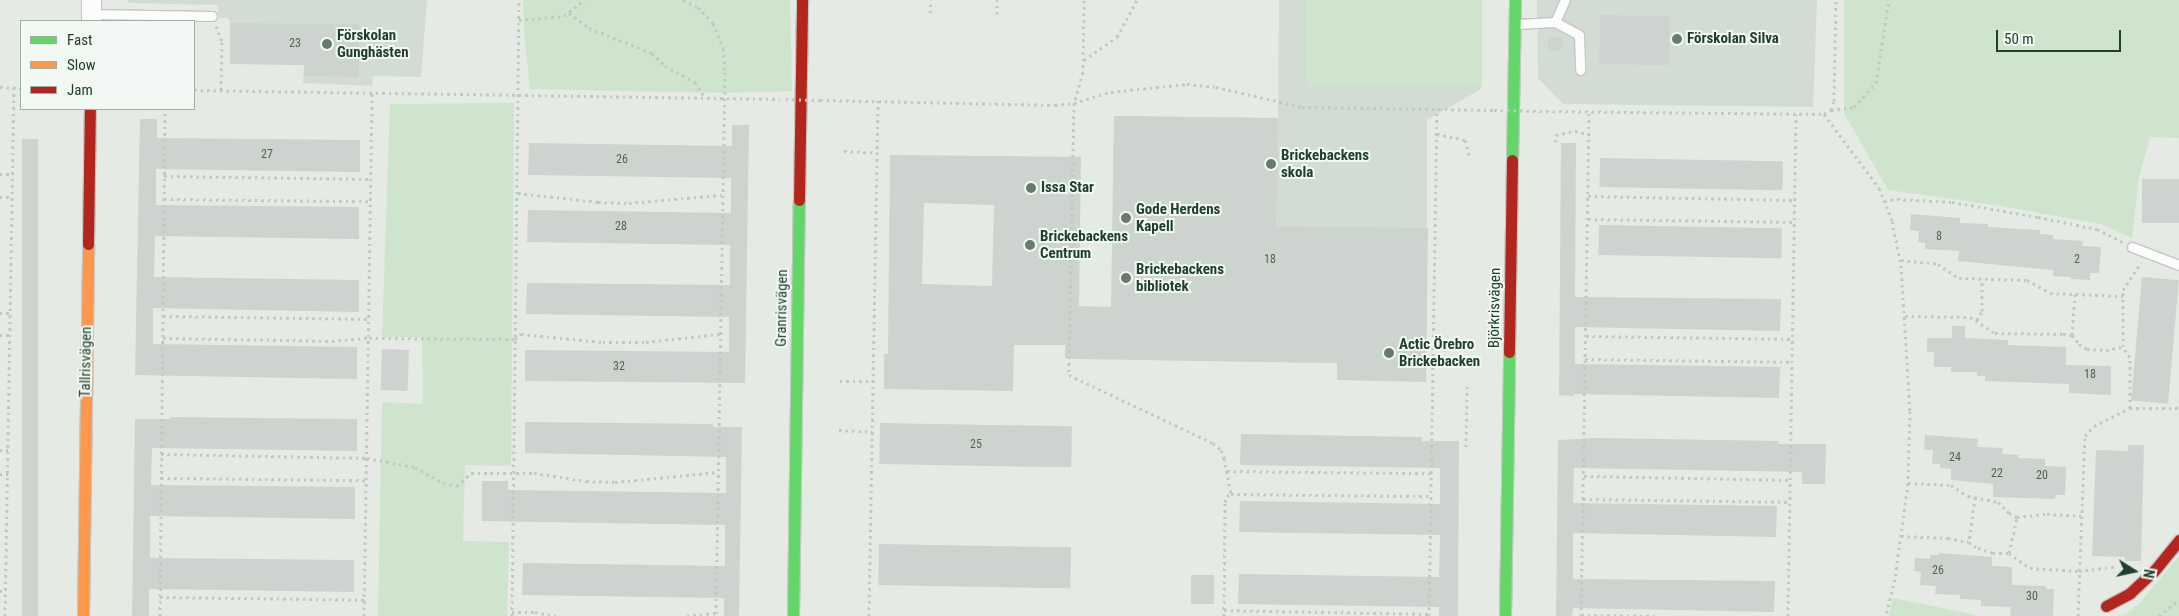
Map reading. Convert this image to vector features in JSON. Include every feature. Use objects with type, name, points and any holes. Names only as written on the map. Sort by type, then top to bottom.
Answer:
[{"type":"street","name":"Granrisvägen","points":[[793,616],[802,0]]},
{"type":"street","name":"Björkrisvägen","points":[[1505,616],[1515,0]]},
{"type":"street","name":"Tallrisvägen","points":[[83,616],[90,110]]},
{"type":"street","points":[[2106,606],[2130,593],[2154,571],[2179,540]]},
{"type":"lane","points":[[1555,22],[1565,0]]},
{"type":"lane","points":[[91,12],[212,16]]},
{"type":"lane","points":[[1514,24],[1555,22],[1579,35],[1580,70]]},
{"type":"lane","points":[[2132,247],[2179,266]]},
{"type":"path","points":[[519,0],[512,614],[535,612],[556,616]]},
{"type":"path","points":[[519,20],[564,16],[584,0]]},
{"type":"path","points":[[683,0],[698,7],[713,23],[723,48],[725,72],[716,614],[687,616]]},
{"type":"path","points":[[930,13],[931,0]]},
{"type":"path","points":[[997,0],[997,14]]},
{"type":"path","points":[[1084,0],[1083,72],[1074,103],[1069,375],[1213,442],[1221,450],[1231,494]]},
{"type":"path","points":[[1084,61],[1116,37],[1137,0]]},
{"type":"path","points":[[1831,110],[1834,101],[1836,0]]},
{"type":"path","points":[[195,90],[1074,103],[1111,92],[1187,84],[1216,87],[1302,107],[1824,114],[1831,110],[1854,107],[1876,83],[1889,0]]},
{"type":"path","points":[[569,12],[588,28],[652,53],[665,66],[695,82],[706,98]]},
{"type":"path","points":[[212,16],[222,42],[221,91]]},
{"type":"path","points":[[0,87],[20,88]]},
{"type":"path","points":[[0,614],[5,615],[6,592],[14,88]]},
{"type":"path","points":[[364,616],[372,93]]},
{"type":"path","points":[[869,616],[878,100]]},
{"type":"path","points":[[1224,610],[1429,615],[1437,109]]},
{"type":"path","points":[[160,616],[165,110]]},
{"type":"path","points":[[1589,112],[1587,134],[1588,219],[1581,615],[1656,616]]},
{"type":"path","points":[[1788,616],[1796,114]]},
{"type":"path","points":[[1824,114],[1879,188],[1892,221],[1900,260],[1910,411],[1908,483],[1895,579],[1886,616]]},
{"type":"path","points":[[1555,142],[1556,135],[1575,131],[1587,134]]},
{"type":"path","points":[[1437,134],[1465,140],[1470,157]]},
{"type":"path","points":[[844,151],[877,153]]},
{"type":"path","points":[[0,174],[13,174]]},
{"type":"path","points":[[164,176],[371,179]]},
{"type":"path","points":[[518,193],[598,202],[629,203],[722,195]]},
{"type":"path","points":[[1588,196],[1794,200]]},
{"type":"path","points":[[0,197],[13,197]]},
{"type":"path","points":[[164,199],[370,201]]},
{"type":"path","points":[[1884,201],[1897,199],[1952,202],[2038,217],[2097,229],[2132,247]]},
{"type":"path","points":[[1588,219],[1794,222]]},
{"type":"path","points":[[2130,408],[2130,358],[2123,347],[2123,290],[2146,252]]},
{"type":"path","points":[[1900,260],[1938,264],[1956,277],[2027,280],[2046,292],[2123,296]]},
{"type":"path","points":[[1977,320],[1982,311],[1982,278]]},
{"type":"path","points":[[2075,294],[2072,335],[2078,344],[2087,349],[2106,350],[2123,347]]},
{"type":"path","points":[[0,312],[10,313]]},
{"type":"path","points":[[163,316],[369,318]]},
{"type":"path","points":[[1905,316],[1970,318],[1977,320],[1988,330],[1995,333],[2072,335]]},
{"type":"path","points":[[162,338],[332,341],[369,338],[515,339],[521,334],[527,334],[603,342],[646,342],[720,334]]},
{"type":"path","points":[[0,335],[10,335]]},
{"type":"path","points":[[1586,336],[1792,339]]},
{"type":"path","points":[[1585,359],[1792,362]]},
{"type":"path","points":[[840,381],[873,381]]},
{"type":"path","points":[[1466,385],[1466,447]]},
{"type":"path","points":[[2078,616],[2085,436],[2094,426],[2130,408],[2179,408]]},
{"type":"path","points":[[839,430],[872,432]]},
{"type":"path","points":[[0,450],[8,450]]},
{"type":"path","points":[[162,454],[367,458],[415,467],[444,483],[457,486],[471,473],[534,472],[586,481],[624,482],[718,472]]},
{"type":"path","points":[[1227,472],[1431,473]]},
{"type":"path","points":[[0,474],[8,474]]},
{"type":"path","points":[[1584,476],[1790,480]]},
{"type":"path","points":[[161,478],[366,480]]},
{"type":"path","points":[[1908,483],[1951,485],[1975,497],[1998,502],[2009,513],[2017,517],[2047,514],[2082,516]]},
{"type":"path","points":[[1224,616],[1227,496],[1231,494],[1431,496]]},
{"type":"path","points":[[1969,542],[1975,497]]},
{"type":"path","points":[[1583,499],[1790,502]]},
{"type":"path","points":[[2009,554],[2017,517]]},
{"type":"path","points":[[1901,536],[1948,538],[1969,542],[1984,552],[2009,554],[2030,568],[2079,571],[2118,566]]},
{"type":"path","points":[[0,591],[6,592]]},
{"type":"path","points":[[160,597],[364,600]]},
{"type":"path","points":[[2159,616],[2179,600]]},
{"type":"shaded area","name":"Förskolan Gunghästen","points":[[126,0],[427,0],[421,77],[373,76],[372,86],[303,83],[304,65],[230,64],[230,23],[228,18],[219,18],[218,5],[130,3]]},
{"type":"shaded area","name":"Brickebackens skola","points":[[1279,0],[1482,0],[1481,89],[1427,120],[1427,334],[1337,333],[1337,363],[1142,360],[1144,209],[1113,209],[1114,116],[1278,118]]},
{"type":"shaded area","name":"Förskolan Silva","points":[[1537,0],[1817,0],[1813,107],[1563,104],[1538,78]]},
{"type":"green space","points":[[523,0],[790,0],[792,91],[725,93],[530,89],[524,32]]},
{"type":"green space","points":[[1306,0],[1482,0],[1482,86],[1306,86]]},
{"type":"green space","points":[[1844,0],[2179,0],[2179,138],[2150,137],[2139,177],[2132,238],[2101,224],[1995,205],[1888,190],[1844,113]]},
{"type":"green space","points":[[514,103],[511,466],[465,465],[463,541],[509,542],[507,616],[378,616],[382,402],[423,404],[422,337],[382,337],[390,104]]},
{"type":"green space","points":[[2179,556],[2179,616],[2116,616],[2124,615],[2140,603]]},
{"type":"green space","points":[[1893,598],[1976,615],[1977,616],[1889,616]]},
{"type":"building","points":[[1600,15],[1670,16],[1669,65],[1599,64]]},
{"type":"building","points":[[230,23],[359,24],[359,77],[304,76],[304,65],[230,64]]},
{"type":"building","points":[[1548,38],[1562,38],[1562,50],[1548,50]]},
{"type":"building","points":[[1114,116],[1278,118],[1276,226],[1428,228],[1426,382],[1337,380],[1337,363],[1078,359],[1065,358],[1065,345],[1014,345],[1013,391],[884,389],[884,354],[888,354],[890,155],[1081,157],[1079,306],[1111,307]],"holes":[[[924,203],[994,205],[992,286],[922,284]]]},
{"type":"building","points":[[140,119],[157,119],[157,138],[360,140],[360,172],[156,169],[156,205],[359,207],[359,239],[155,236],[154,277],[359,280],[359,312],[153,308],[153,344],[357,347],[357,379],[135,375]]},
{"type":"building","points":[[732,125],[749,125],[745,383],[525,381],[525,350],[729,352],[729,317],[526,314],[527,283],[730,285],[730,245],[527,242],[528,210],[731,213],[731,178],[528,175],[529,143],[732,146]]},
{"type":"building","points":[[22,139],[38,139],[38,616],[22,616]]},
{"type":"building","points":[[1561,143],[1576,143],[1575,297],[1781,299],[1780,331],[1575,327],[1575,364],[1780,367],[1779,398],[1559,395]]},
{"type":"building","points":[[1600,158],[1783,161],[1782,190],[1599,187]]},
{"type":"building","points":[[2142,179],[2179,179],[2179,223],[2142,223]]},
{"type":"building","points":[[1911,214],[1960,218],[1960,223],[1988,224],[1988,227],[2040,230],[2040,234],[2053,235],[2053,239],[2083,241],[2082,246],[2101,247],[2099,273],[2090,273],[2090,280],[2071,279],[2071,277],[2053,276],[2053,270],[1958,261],[1959,251],[1925,249],[1925,243],[1918,242],[1919,231],[1910,230]]},
{"type":"building","points":[[1599,225],[1782,228],[1781,258],[1598,255]]},
{"type":"building","points":[[2142,277],[2179,280],[2168,404],[2131,401]]},
{"type":"building","points":[[1952,326],[1965,326],[1965,338],[2008,340],[2008,345],[2066,347],[2066,365],[2111,366],[2111,395],[2069,393],[2069,384],[1985,381],[1985,376],[1977,376],[1977,372],[1951,372],[1951,367],[1934,367],[1934,352],[1927,352],[1927,338],[1952,338]]},
{"type":"building","points":[[382,349],[409,350],[408,391],[381,390]]},
{"type":"building","points":[[170,417],[357,419],[357,451],[152,448],[151,485],[355,487],[355,519],[150,516],[150,558],[354,560],[354,592],[149,589],[149,616],[132,616],[135,419],[170,419]]},
{"type":"building","points":[[525,422],[713,424],[713,427],[742,427],[739,616],[724,616],[724,598],[522,595],[523,563],[725,566],[725,525],[482,521],[482,481],[508,481],[508,490],[726,493],[726,457],[525,453]]},
{"type":"building","points":[[880,423],[1072,426],[1071,467],[879,464]]},
{"type":"building","points":[[1241,434],[1422,437],[1422,441],[1459,441],[1458,616],[1439,616],[1439,607],[1238,604],[1239,574],[1439,577],[1440,535],[1239,532],[1240,501],[1440,504],[1440,468],[1240,465]]},
{"type":"building","points":[[1925,435],[1978,439],[1977,447],[2003,448],[2002,454],[2019,455],[2018,458],[2045,459],[2045,466],[2066,467],[2065,495],[2056,495],[2055,499],[1993,497],[1993,484],[1951,480],[1951,469],[1940,468],[1940,464],[1932,464],[1933,450],[1924,450]]},
{"type":"building","points":[[1596,438],[1779,441],[1778,444],[1826,444],[1825,484],[1802,484],[1802,472],[1574,468],[1573,503],[1777,506],[1776,537],[1573,533],[1573,579],[1775,581],[1774,612],[1573,608],[1572,616],[1556,616],[1558,440]]},
{"type":"building","points":[[2128,445],[2144,445],[2141,561],[2125,561],[2125,557],[2092,556],[2096,450],[2128,451]]},
{"type":"building","points":[[879,544],[1071,547],[1070,588],[878,585]]},
{"type":"building","points":[[1939,553],[1992,557],[1992,566],[2012,567],[2012,585],[2046,586],[2046,589],[2054,589],[2053,616],[2010,616],[2011,607],[1981,606],[1981,600],[1960,599],[1960,595],[1935,594],[1936,586],[1920,585],[1921,572],[1914,571],[1915,558],[1930,559],[1930,555],[1939,555]]},
{"type":"building","points":[[1191,575],[1214,575],[1214,604],[1191,604]]},
{"type":"traffic: fast","points":[[1512,160],[1515,0]]},
{"type":"traffic: fast","points":[[793,616],[799,200]]},
{"type":"traffic: fast","points":[[1505,616],[1509,352]]},
{"type":"traffic: slow","points":[[83,616],[88,244]]},
{"type":"traffic: jam","points":[[799,200],[802,0]]},
{"type":"traffic: jam","points":[[88,244],[90,110]]},
{"type":"traffic: jam","points":[[1509,352],[1512,160]]},
{"type":"traffic: jam","points":[[2106,606],[2130,593],[2154,571],[2179,540]]},
{"type":"place","name":"Förskolan Silva","points":[[1677,39]]},
{"type":"place","name":"Förskolan Gunghästen","points":[[327,44]]},
{"type":"place","name":"Brickebackens skola","points":[[1271,164]]},
{"type":"place","name":"Issa Star","points":[[1031,188]]},
{"type":"place","name":"Gode Herdens Kapell","points":[[1126,218]]},
{"type":"place","name":"Brickebackens Centrum","points":[[1030,245]]},
{"type":"place","name":"Brickebackens bibliotek","points":[[1126,278]]},
{"type":"place","name":"Actic Örebro Brickebacken","points":[[1389,353]]}]
